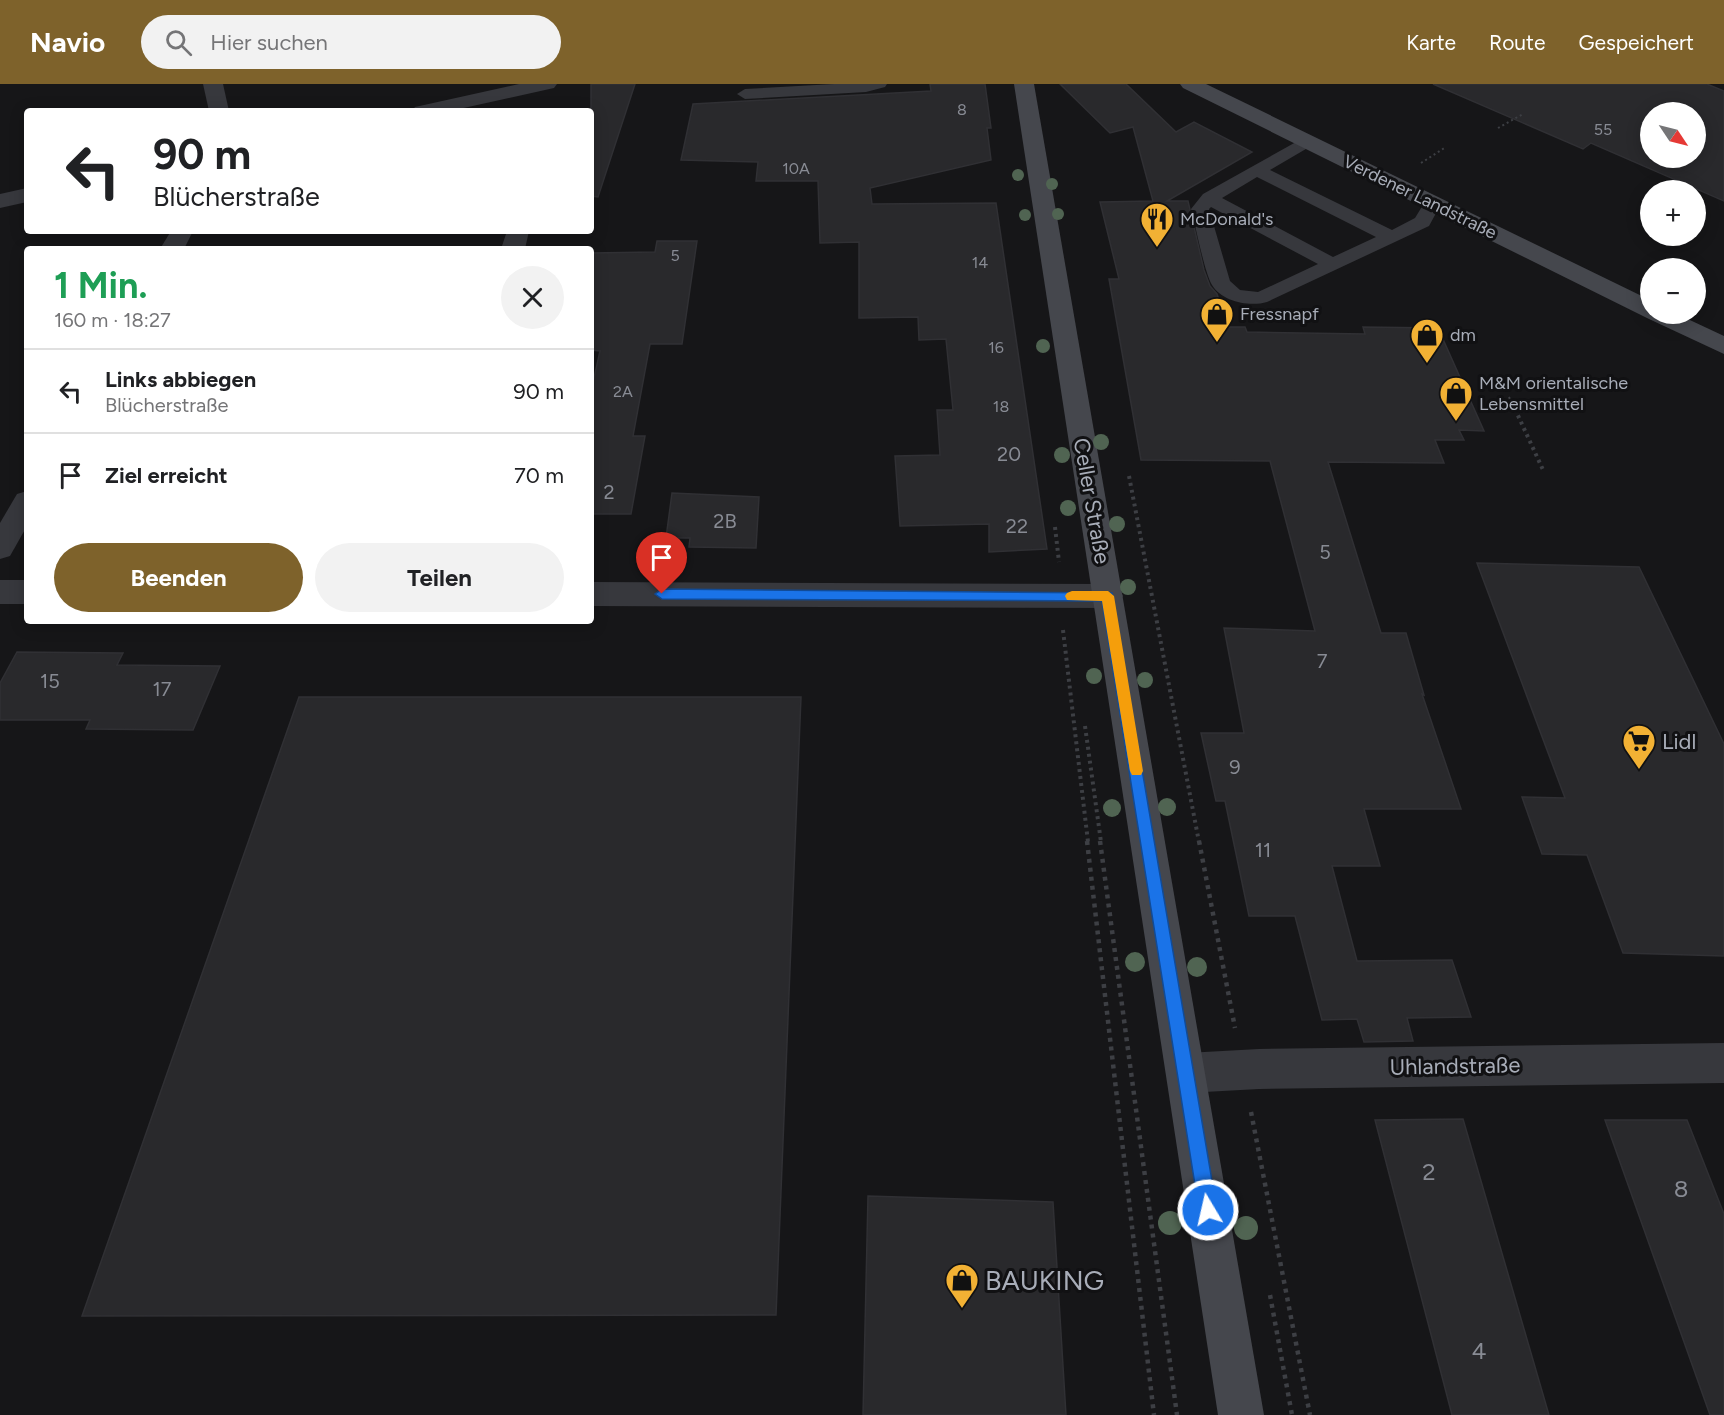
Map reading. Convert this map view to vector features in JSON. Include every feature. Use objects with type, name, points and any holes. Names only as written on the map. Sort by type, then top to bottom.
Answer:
[{"type":"main road","name":"Celler Straße","points":[[1024,84],[1240,1415]]},
{"type":"main road","name":"Verdener Landstraße","points":[[1190,84],[1640,305]]},
{"type":"main road","points":[[1679,324],[1724,346]]},
{"type":"street","points":[[213,84],[218,108]]},
{"type":"street","points":[[444,108],[530,96],[547,84]]},
{"type":"street","points":[[0,201],[24,196]]},
{"type":"street","points":[[0,548],[24,506]]},
{"type":"street","points":[[0,592],[24,592]]},
{"type":"street","points":[[594,594],[1108,596]]},
{"type":"street","name":"Uhlandstraße","points":[[1186,1073],[1243,1070],[1724,1063]]},
{"type":"lane","points":[[745,94],[866,87],[879,84]]},
{"type":"lane","points":[[1305,142],[1209,198],[1200,209],[1221,284],[1235,295],[1260,298],[1422,222],[1432,204]]},
{"type":"lane","points":[[1257,170],[1391,237]]},
{"type":"lane","points":[[1209,198],[1332,264]]},
{"type":"path","points":[[1498,128],[1522,114]]},
{"type":"path","points":[[1417,166],[1446,147]]},
{"type":"path","points":[[1509,397],[1544,472]]},
{"type":"path","points":[[1126,466],[1310,1415]]},
{"type":"path","points":[[1064,596],[1062,641],[1154,1415]]},
{"type":"path","points":[[1085,724],[1177,1415]]},
{"type":"building","points":[[591,84],[635,84],[598,197],[594,196],[594,108],[591,108]]},
{"type":"building","points":[[930,84],[985,84],[991,128],[987,128],[991,160],[870,188],[872,204],[996,203],[1047,549],[989,552],[989,524],[900,526],[895,456],[940,455],[937,410],[953,410],[946,339],[919,340],[918,317],[859,318],[859,242],[820,243],[818,181],[756,181],[758,162],[681,160],[693,104],[931,91]]},
{"type":"building","points":[[1060,84],[1126,84],[1176,132],[1194,122],[1252,152],[1167,201],[1188,201],[1204,270],[1210,286],[1217,294],[1228,327],[1245,327],[1247,332],[1365,334],[1363,327],[1438,328],[1484,431],[1459,430],[1464,440],[1435,440],[1444,463],[1328,462],[1381,633],[1406,633],[1424,695],[1422,694],[1461,809],[1364,809],[1380,866],[1332,866],[1357,961],[1452,960],[1471,1017],[1407,1018],[1413,1041],[1364,1042],[1357,1019],[1322,1020],[1295,916],[1249,916],[1225,801],[1216,801],[1201,733],[1244,733],[1224,628],[1315,631],[1270,461],[1141,460],[1109,279],[1119,279],[1100,202],[1153,201],[1133,127],[1110,133]]},
{"type":"building","points":[[1433,84],[1707,84],[1724,91],[1724,201],[1706,193],[1706,180],[1676,180],[1648,168],[1706,168],[1706,102],[1640,102],[1640,164],[1591,143],[1583,149]]},
{"type":"building","points":[[657,241],[697,241],[682,344],[650,344],[633,436],[645,436],[631,514],[594,514],[594,378],[600,351],[594,350],[594,253],[655,252]]},
{"type":"building","points":[[672,493],[759,497],[756,548],[689,547],[690,538],[666,538]]},
{"type":"building","name":"Lidl","points":[[1477,563],[1639,567],[1724,744],[1724,956],[1623,953],[1587,855],[1542,854],[1522,797],[1565,798]]},
{"type":"building","points":[[17,652],[123,653],[117,665],[220,666],[193,730],[86,729],[90,720],[0,720],[0,683]]},
{"type":"building","points":[[299,697],[801,697],[776,1315],[82,1316]]},
{"type":"building","points":[[1463,1119],[1549,1415],[1452,1415],[1375,1120]]},
{"type":"building","points":[[1605,1120],[1687,1120],[1724,1214],[1724,1415],[1710,1415]]},
{"type":"building","name":"BAUKING","points":[[868,1196],[1053,1202],[1066,1415],[863,1415]]},
{"type":"slow traffic","points":[[1072,596],[1108,596],[1136,771]]},
{"type":"place","name":"McDonald's","points":[[1157,248]]},
{"type":"place","name":"Fressnapf","points":[[1217,343]]},
{"type":"place","name":"dm","points":[[1427,364]]},
{"type":"place","name":"M&M orientalische Lebensmittel","points":[[1456,422]]},
{"type":"place","name":"Lidl","points":[[1639,770]]},
{"type":"place","name":"BAUKING","points":[[962,1309]]},
{"type":"route","points":[[662,594],[1108,596],[1208,1210]]}]
